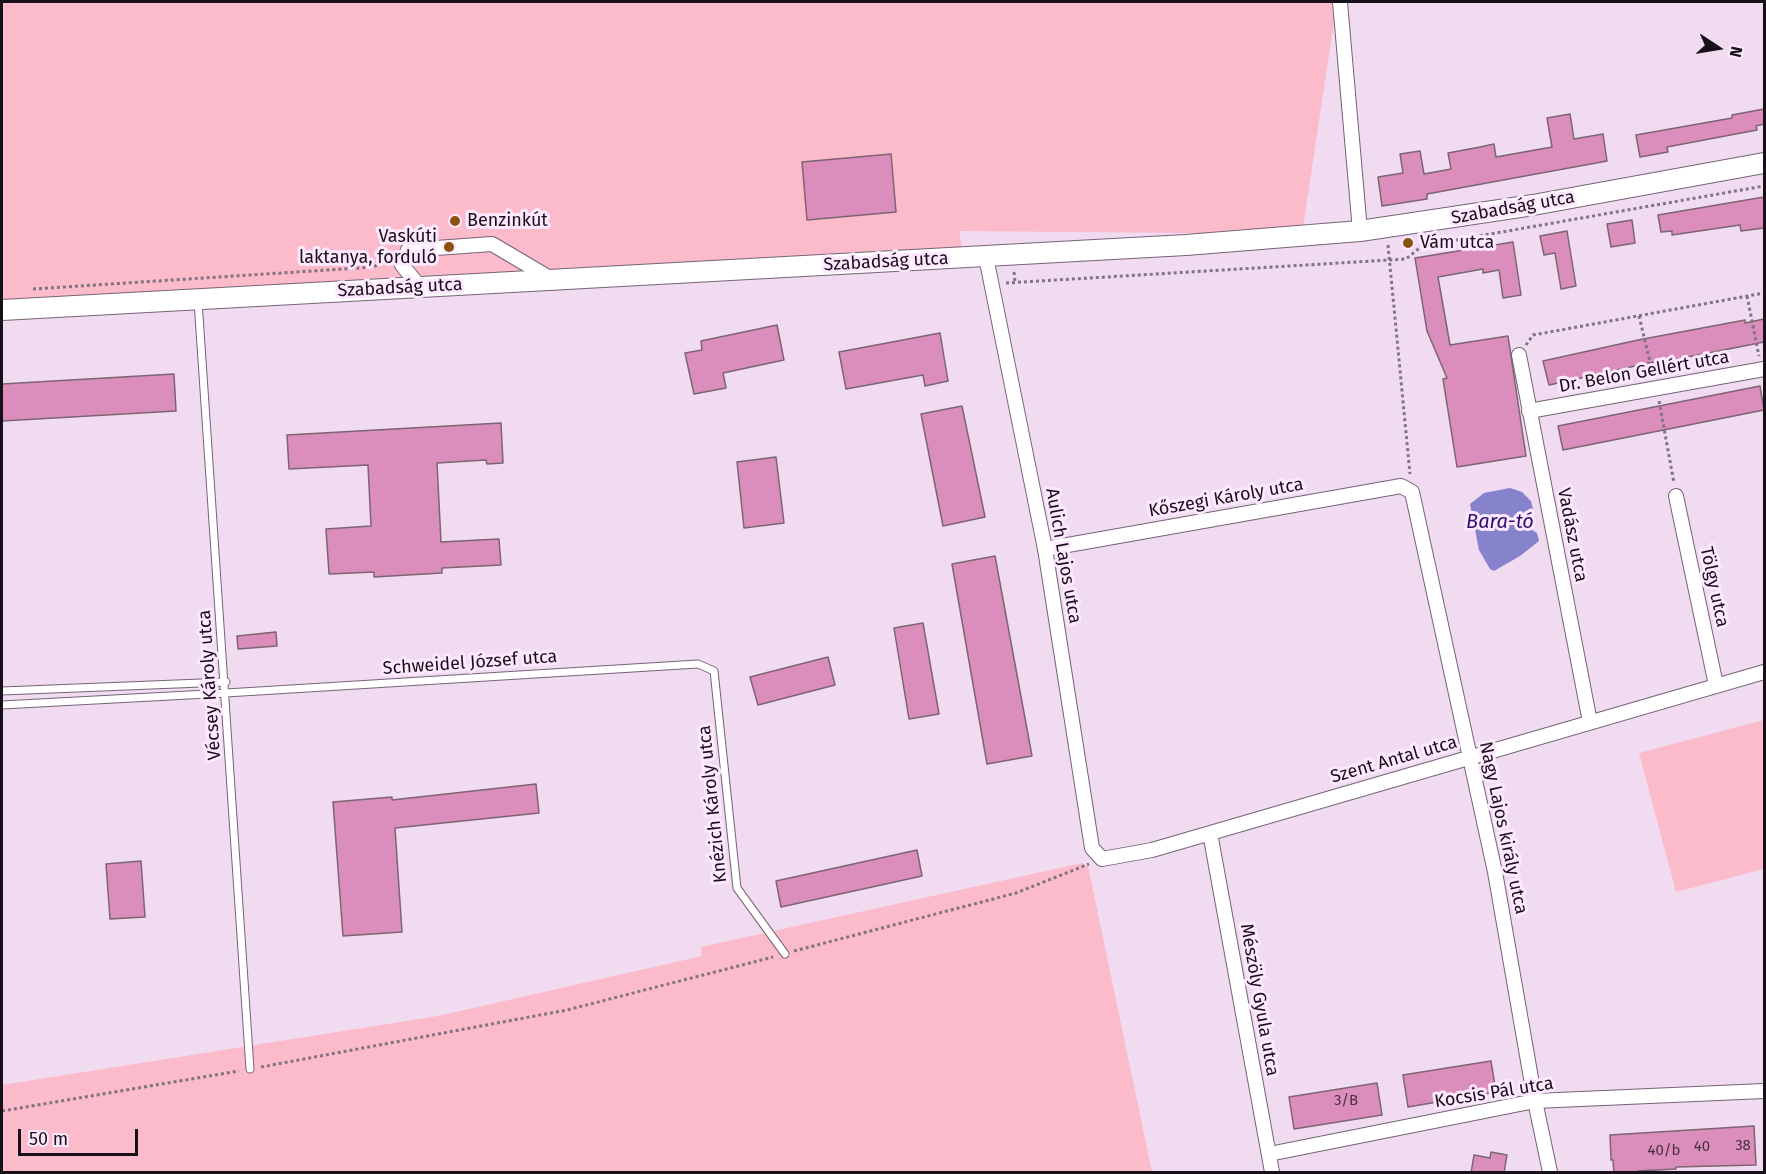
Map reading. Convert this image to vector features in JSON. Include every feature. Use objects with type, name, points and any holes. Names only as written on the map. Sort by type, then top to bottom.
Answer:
[{"type":"main road","name":"Szabadság utca","points":[[2,310],[986,257],[1186,245],[1360,231],[1533,205],[1764,163]]},
{"type":"street","points":[[1340,2],[1360,231]]},
{"type":"street","points":[[420,287],[402,265],[408,250],[492,244],[553,280]]},
{"type":"street","name":"Aulich Lajos utca","points":[[986,257],[1045,549],[1092,848],[1102,859]]},
{"type":"street","name":"Vadász utca","points":[[1520,355],[1590,722]]},
{"type":"street","name":"Dr. Belon Gellért utca","points":[[1529,411],[1763,369]]},
{"type":"street","name":"Kőszegi Károly utca","points":[[1045,549],[1401,486],[1412,492]]},
{"type":"street","name":"Nagy Lajos király utca","points":[[1412,492],[1495,872],[1535,1101],[1550,1173]]},
{"type":"street","name":"Tölgy utca","points":[[1676,496],[1716,686]]},
{"type":"street","name":"Szent Antal utca","points":[[1102,859],[1152,850],[1764,672]]},
{"type":"street","name":"Mészöly Gyula utca","points":[[1210,833],[1272,1173]]},
{"type":"street","name":"Kocsis Pál utca","points":[[1269,1154],[1535,1101],[1764,1091]]},
{"type":"lane","name":"Vécsey Károly utca","points":[[198,299],[250,1069]]},
{"type":"lane","name":"Schweidel József utca","points":[[2,705],[698,664],[714,671]]},
{"type":"lane","name":"Knézich Károly utca","points":[[714,671],[737,888],[785,954]]},
{"type":"lane","points":[[2,691],[225,682]]},
{"type":"path","points":[[993,284],[1391,261],[1406,259],[1422,246],[1764,186]]},
{"type":"path","points":[[1386,228],[1412,492]]},
{"type":"path","points":[[1520,355],[1533,335],[1764,293]]},
{"type":"path","points":[[1747,296],[1763,369]]},
{"type":"path","points":[[1639,315],[1657,388],[1676,496]]},
{"type":"path","points":[[2,1111],[250,1069],[567,1010],[1016,893],[1102,859]]},
{"type":"shaded area","points":[[2,2],[1337,2],[1302,234],[959,231],[962,248],[2,305]]},
{"type":"shaded area","points":[[1764,720],[1764,869],[1676,892],[1639,753]]},
{"type":"shaded area","points":[[1082,863],[1088,866],[1152,1172],[2,1172],[2,1085],[438,1016],[702,956],[701,947]]},
{"type":"water","name":"Bara-tó","points":[[1510,488],[1522,492],[1531,501],[1534,513],[1525,519],[1526,526],[1537,533],[1539,541],[1520,556],[1494,571],[1490,569],[1479,550],[1470,504],[1484,493]]},
{"type":"building","points":[[1764,109],[1764,124],[1756,126],[1757,130],[1667,147],[1668,152],[1640,157],[1636,135],[1732,118],[1732,115]]},
{"type":"building","points":[[1570,114],[1574,139],[1603,134],[1607,161],[1427,194],[1427,199],[1382,206],[1378,177],[1403,173],[1400,154],[1420,151],[1424,174],[1451,169],[1448,153],[1494,144],[1496,157],[1552,147],[1547,118]]},
{"type":"building","points":[[891,154],[896,212],[807,220],[802,162]]},
{"type":"building","points":[[1764,197],[1764,228],[1741,231],[1740,225],[1672,235],[1672,231],[1661,232],[1658,215]]},
{"type":"building","points":[[1632,220],[1635,243],[1611,247],[1607,224]]},
{"type":"building","points":[[1567,231],[1576,286],[1561,289],[1555,253],[1544,255],[1540,236]]},
{"type":"building","points":[[1513,242],[1521,295],[1503,298],[1499,270],[1483,273],[1483,269],[1438,277],[1450,345],[1508,336],[1526,456],[1457,467],[1443,379],[1447,378],[1427,331],[1415,258]]},
{"type":"building","points":[[1764,319],[1764,342],[1653,364],[1653,362],[1549,385],[1543,361],[1638,340],[1745,320],[1745,323]]},
{"type":"building","points":[[777,325],[784,360],[723,373],[726,388],[694,394],[685,353],[702,350],[701,341]]},
{"type":"building","points":[[940,333],[948,381],[925,386],[923,375],[846,389],[839,352]]},
{"type":"building","points":[[174,374],[176,411],[2,421],[2,384]]},
{"type":"building","points":[[1760,386],[1764,410],[1563,450],[1558,426]]},
{"type":"building","points":[[962,406],[985,517],[943,526],[921,414]]},
{"type":"building","points":[[501,423],[503,463],[487,464],[486,460],[437,463],[441,542],[499,539],[501,565],[442,568],[442,573],[374,577],[374,572],[329,574],[326,529],[371,526],[368,465],[289,469],[287,435]]},
{"type":"building","points":[[776,457],[784,523],[744,528],[737,462]]},
{"type":"building","points":[[995,556],[1032,756],[987,764],[952,564]]},
{"type":"building","points":[[923,623],[939,714],[909,719],[894,628]]},
{"type":"building","points":[[276,632],[277,646],[238,649],[237,636]]},
{"type":"building","points":[[828,657],[835,685],[758,705],[750,677]]},
{"type":"building","points":[[536,784],[539,813],[395,828],[402,932],[343,936],[333,802],[392,797],[392,800]]},
{"type":"building","points":[[917,850],[922,876],[781,907],[776,881]]},
{"type":"building","points":[[141,861],[145,917],[110,919],[106,864]]},
{"type":"building","points":[[1491,1061],[1496,1092],[1408,1107],[1403,1075]]},
{"type":"building","points":[[1377,1083],[1382,1115],[1294,1129],[1289,1097]]},
{"type":"building","points":[[1754,1126],[1756,1165],[1676,1167],[1676,1169],[1638,1171],[1638,1173],[1614,1173],[1610,1135]]},
{"type":"building","points":[[1491,1152],[1507,1155],[1504,1173],[1471,1173],[1474,1155],[1490,1158]]},
{"type":"place","name":"Benzinkút","points":[[455,221]]},
{"type":"place","name":"Vám utca","points":[[1408,243]]},
{"type":"place","name":"Vaskúti laktanya, forduló","points":[[449,247]]}]
